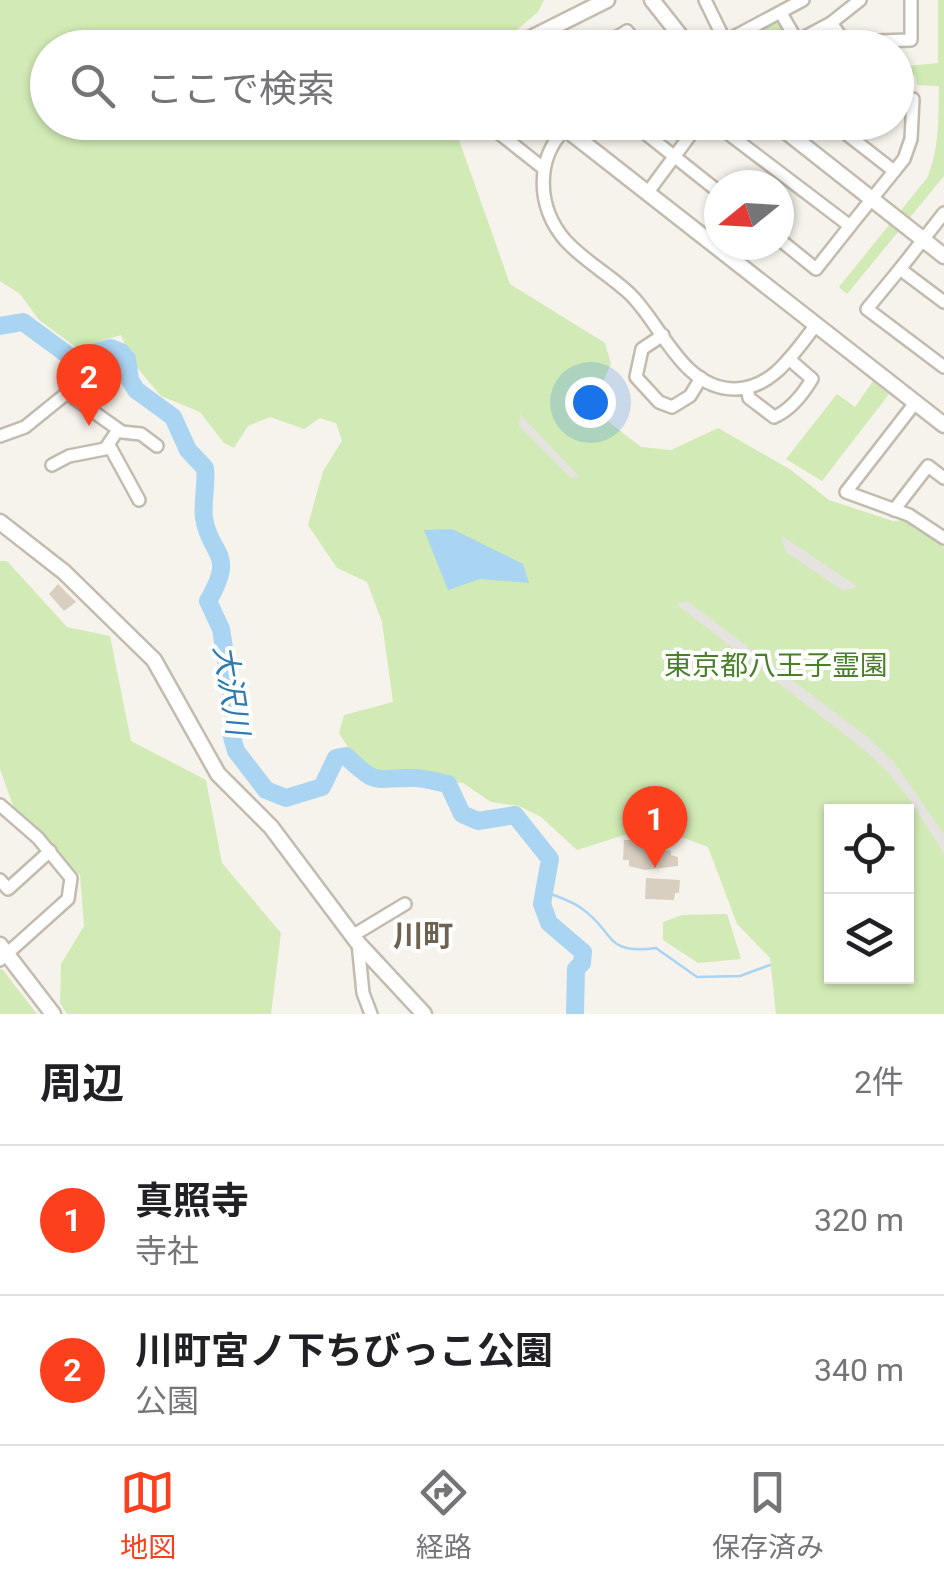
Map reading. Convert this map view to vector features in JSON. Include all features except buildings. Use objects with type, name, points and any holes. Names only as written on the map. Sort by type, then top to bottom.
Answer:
[{"type":"street","points":[[547,30],[606,0]]},
{"type":"street","points":[[652,0],[676,30]]},
{"type":"street","points":[[705,0],[714,30]]},
{"type":"street","points":[[746,30],[803,0]]},
{"type":"street","points":[[817,30],[860,0]]},
{"type":"street","points":[[910,0],[911,30]]},
{"type":"street","points":[[781,13],[791,30]]},
{"type":"street","points":[[831,22],[837,30]]},
{"type":"street","points":[[508,140],[543,168]]},
{"type":"street","points":[[554,140],[543,168],[548,208],[564,239],[631,295],[687,368],[701,378],[730,390],[746,388],[774,374],[790,360],[816,325]]},
{"type":"street","points":[[579,140],[944,426]]},
{"type":"street","points":[[654,140],[704,180]]},
{"type":"street","points":[[648,192],[686,140]]},
{"type":"street","points":[[737,140],[850,226]]},
{"type":"street","points":[[796,140],[944,256]]},
{"type":"street","points":[[855,140],[894,170]]},
{"type":"street","points":[[794,251],[816,268],[904,160],[911,140]]},
{"type":"street","points":[[944,213],[867,308],[944,367]]},
{"type":"street","points":[[900,269],[944,302]]},
{"type":"street","points":[[663,334],[642,349],[636,376],[660,402],[672,407],[690,396],[701,378]]},
{"type":"street","points":[[746,388],[749,398],[761,408],[774,417],[780,414],[802,395],[812,378],[790,360]]},
{"type":"street","points":[[0,436],[24,427],[67,394],[90,415],[118,430],[141,434],[157,446]]},
{"type":"street","points":[[914,403],[846,492],[909,515],[944,538]]},
{"type":"street","points":[[52,464],[109,445],[118,430]]},
{"type":"street","points":[[109,445],[139,500]]},
{"type":"street","points":[[894,510],[928,466],[944,478]]},
{"type":"street","points":[[0,522],[64,572],[154,660],[207,759],[290,850],[355,940],[424,1014]]},
{"type":"street","points":[[0,805],[50,851],[71,878],[68,899],[2,953],[53,1014]]},
{"type":"street","points":[[0,880],[8,888],[50,851]]},
{"type":"street","points":[[355,940],[405,904]]},
{"type":"street","points":[[355,940],[363,993],[371,1014]]},
{"type":"green space","name":"東京都八王子霊園","points":[[0,0],[544,0],[538,12],[517,30],[30,30],[30,140],[459,140],[510,284],[605,343],[611,364],[598,392],[609,422],[641,447],[671,450],[718,428],[791,470],[829,500],[893,521],[907,520],[944,547],[944,1014],[776,1014],[770,958],[737,924],[708,847],[653,826],[577,850],[541,817],[519,806],[491,802],[463,783],[376,776],[352,754],[339,733],[344,715],[393,702],[382,622],[367,582],[337,568],[308,525],[323,471],[342,441],[336,423],[320,418],[304,429],[270,417],[248,426],[234,448],[224,443],[200,412],[161,396],[133,363],[121,335],[77,348],[39,320],[20,294],[0,281]]},
{"type":"green space","points":[[938,0],[944,0],[944,176],[847,294],[839,287],[927,178],[937,133],[939,86],[917,85],[914,65],[938,63]]},
{"type":"green space","points":[[784,19],[790,30],[762,30]]},
{"type":"green space","points":[[873,381],[889,394],[822,481],[786,459],[837,394],[855,407]]},
{"type":"green space","points":[[0,561],[7,561],[67,627],[110,636],[131,741],[206,780],[222,863],[281,933],[271,1014],[67,1014],[60,1003],[61,964],[84,926],[80,875],[15,811],[0,769]]},
{"type":"green space","points":[[727,914],[741,959],[698,963],[663,940],[663,922],[682,915]]},
{"type":"green space","points":[[0,969],[3,970],[37,1014],[0,1014]]},
{"type":"shaded area","points":[[520,413],[580,477],[571,478],[519,426]]},
{"type":"shaded area","points":[[781,535],[858,587],[843,591],[786,552]]},
{"type":"shaded area","points":[[687,601],[869,738],[894,762],[944,834],[944,854],[914,804],[886,770],[676,604]]},
{"type":"water","points":[[452,529],[523,564],[529,583],[480,579],[448,590],[424,530]]},
{"type":"waterway","name":"大沢川","points":[[0,326],[23,322],[72,358],[111,348],[121,352],[127,359],[136,390],[173,417],[188,450],[205,468],[204,518],[221,563],[208,601],[221,629],[234,710],[232,737],[236,751],[266,790],[286,798],[322,787],[336,758],[346,756],[377,779],[418,778],[448,784],[462,814],[478,821],[515,815],[550,859],[542,904],[549,923],[583,952],[582,963],[576,969],[575,1014]]},
{"type":"waterway","points":[[543,891],[581,908],[618,945],[656,948],[697,977],[740,976],[770,965]]},
{"type":"place","name":"川町宮ノ下ちびっこ公園","points":[[89,426]]},
{"type":"place","name":"真照寺","points":[[655,868]]},
{"type":"district","name":"川町","points":[[423,936]]}]
